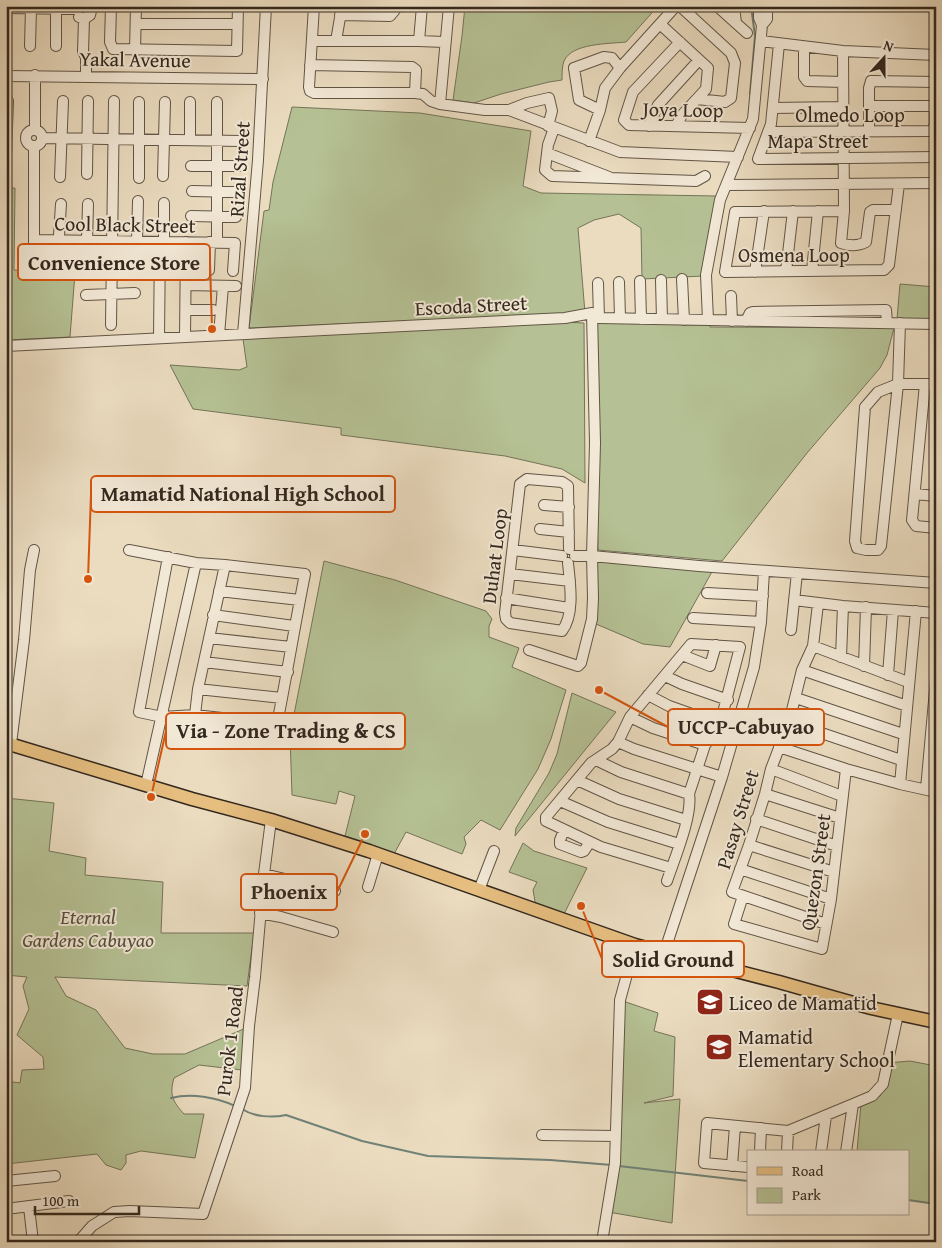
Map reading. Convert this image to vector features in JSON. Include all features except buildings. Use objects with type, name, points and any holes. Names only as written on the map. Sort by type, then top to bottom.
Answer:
[{"type":"main road","points":[[9,744],[271,820],[378,854],[635,945],[780,982],[871,1008],[936,1022]]},
{"type":"street","points":[[84,19],[90,15],[88,6]]},
{"type":"street","points":[[111,6],[110,42],[113,50],[237,51],[238,6]]},
{"type":"street","points":[[135,50],[136,6]]},
{"type":"street","name":"Rizal Street","points":[[244,334],[263,79],[266,6]]},
{"type":"street","points":[[314,6],[309,87],[310,91],[314,94],[415,93],[424,94],[431,101],[440,104],[486,110],[509,110],[527,103],[549,98],[552,111],[545,170],[552,176],[696,182],[705,176]]},
{"type":"street","points":[[336,40],[341,10],[390,16],[396,6]]},
{"type":"street","points":[[419,41],[422,6]]},
{"type":"street","points":[[440,104],[444,42],[449,6]]},
{"type":"street","points":[[589,141],[600,110],[605,88],[620,68],[678,6],[732,53],[735,63],[731,98],[725,102],[697,99]]},
{"type":"street","points":[[717,6],[747,32]]},
{"type":"street","points":[[734,6],[736,23]]},
{"type":"street","points":[[708,320],[706,274],[716,214],[753,118],[762,25],[759,18],[759,6]]},
{"type":"street","points":[[762,25],[767,19],[767,6]]},
{"type":"street","points":[[6,8],[76,7],[77,16],[84,19]]},
{"type":"street","points":[[30,46],[31,8]]},
{"type":"street","points":[[56,8],[56,46]]},
{"type":"street","points":[[82,76],[86,57],[83,52],[84,19]]},
{"type":"street","points":[[136,24],[237,24]]},
{"type":"street","points":[[660,24],[708,68],[706,89],[682,115],[676,126]]},
{"type":"street","points":[[312,41],[444,42]]},
{"type":"street","points":[[761,41],[843,51],[936,55]]},
{"type":"street","name":"Joya Loop","points":[[680,42],[633,92],[624,120],[629,125],[750,128]]},
{"type":"street","name":"Mapa Street","points":[[779,44],[769,132],[758,158],[936,157]]},
{"type":"street","points":[[804,47],[804,77],[807,81],[843,82]]},
{"type":"street","points":[[843,51],[844,210],[841,243],[860,245],[866,242],[870,212],[873,210],[896,210]]},
{"type":"street","points":[[600,110],[579,100],[574,68],[604,57],[612,58],[620,68]]},
{"type":"street","points":[[649,126],[658,105],[699,60]]},
{"type":"street","points":[[310,66],[412,66],[416,70],[415,93]]},
{"type":"street","points":[[35,75],[35,130]]},
{"type":"street","name":"Yakal Avenue","points":[[6,76],[263,79]]},
{"type":"street","points":[[868,132],[869,88],[871,81],[936,82]]},
{"type":"street","points":[[6,156],[8,101]]},
{"type":"street","points":[[60,177],[62,101]]},
{"type":"street","points":[[87,174],[88,101]]},
{"type":"street","points":[[112,324],[114,102]]},
{"type":"street","points":[[139,102],[139,178]]},
{"type":"street","points":[[163,176],[165,102]]},
{"type":"street","points":[[190,102],[190,140]]},
{"type":"street","points":[[209,270],[217,217],[217,102]]},
{"type":"street","name":"Olmedo Loop","points":[[769,132],[931,131],[935,126],[935,109],[930,106],[869,106]]},
{"type":"street","points":[[773,108],[843,107]]},
{"type":"street","points":[[509,110],[620,152],[738,157]]},
{"type":"street","points":[[35,130],[41,133],[42,138],[40,144],[34,146],[28,143],[26,138],[28,132],[35,130]]},
{"type":"street","points":[[7,138],[26,138]]},
{"type":"street","points":[[42,138],[242,141]]},
{"type":"street","points":[[34,146],[34,264]]},
{"type":"street","points":[[547,153],[617,180]]},
{"type":"street","points":[[191,166],[240,166]]},
{"type":"street","points":[[726,185],[936,183]]},
{"type":"street","name":"Osmena Loop","points":[[844,210],[735,212],[725,272],[884,270],[889,265],[899,184]]},
{"type":"street","points":[[192,191],[237,192]]},
{"type":"street","points":[[137,241],[138,201]]},
{"type":"street","points":[[159,338],[164,203]]},
{"type":"street","points":[[58,268],[61,204]]},
{"type":"street","points":[[87,241],[88,204]]},
{"type":"street","points":[[755,272],[764,211]]},
{"type":"street","points":[[786,271],[793,211]]},
{"type":"street","points":[[812,271],[818,211]]},
{"type":"street","points":[[191,216],[236,217]]},
{"type":"street","name":"Cool Black Street","points":[[34,240],[213,242]]},
{"type":"street","points":[[185,337],[186,242]]},
{"type":"street","points":[[213,242],[234,243],[233,270]]},
{"type":"street","points":[[84,269],[133,269]]},
{"type":"street","points":[[682,279],[684,320]]},
{"type":"street","points":[[661,280],[662,319]]},
{"type":"street","points":[[640,281],[641,319]]},
{"type":"street","points":[[619,282],[620,318]]},
{"type":"street","points":[[529,650],[578,666],[581,663],[592,619],[598,283]]},
{"type":"street","points":[[186,285],[236,286]]},
{"type":"street","points":[[220,335],[223,286]]},
{"type":"street","points":[[86,295],[134,294]]},
{"type":"street","points":[[731,296],[732,321]]},
{"type":"street","points":[[186,310],[213,310]]},
{"type":"street","name":"Escoda Street","points":[[6,346],[596,316],[641,319],[936,324]]},
{"type":"street","points":[[900,323],[898,384],[881,546],[878,550],[866,550],[857,548],[855,541],[865,407],[878,392],[898,384],[930,384],[912,520],[913,524],[923,528],[936,528]]},
{"type":"street","name":"Duhat Loop","points":[[526,479],[562,482],[568,486],[568,507],[570,608],[566,626],[562,631],[555,631],[510,623],[504,613],[520,484],[526,479]]},
{"type":"street","points":[[915,494],[936,496]]},
{"type":"street","points":[[544,505],[568,507]]},
{"type":"street","points":[[540,529],[568,532]]},
{"type":"street","points":[[9,744],[24,640],[30,570],[34,550]]},
{"type":"street","points":[[129,550],[168,557],[196,563],[225,564],[305,574],[277,724],[195,715],[162,717],[139,712],[168,557]]},
{"type":"street","points":[[513,550],[569,556],[592,556],[936,583]]},
{"type":"street","points":[[146,785],[196,563]]},
{"type":"street","points":[[195,715],[198,689],[225,564]]},
{"type":"street","points":[[664,953],[722,777],[754,667],[761,622],[764,571]]},
{"type":"street","points":[[791,630],[797,573]]},
{"type":"street","points":[[510,574],[570,581]]},
{"type":"street","points":[[219,591],[300,600]]},
{"type":"street","points":[[707,593],[763,596]]},
{"type":"street","points":[[506,598],[570,608]]},
{"type":"street","points":[[794,600],[818,604],[936,612]]},
{"type":"street","name":"Pasay Street","points":[[818,604],[813,646],[802,670],[789,722],[771,769],[749,845],[732,892],[826,924]]},
{"type":"street","points":[[842,657],[843,606]]},
{"type":"street","points":[[864,666],[866,607]]},
{"type":"street","points":[[888,675],[893,610]]},
{"type":"street","points":[[900,784],[903,734],[916,611]]},
{"type":"street","points":[[213,615],[294,626]]},
{"type":"street","points":[[693,618],[761,622]]},
{"type":"street","points":[[209,638],[291,647]]},
{"type":"street","points":[[667,881],[686,820],[690,800],[688,794],[705,745],[720,724],[728,700],[740,647],[691,644],[630,717],[618,742],[612,749],[591,763],[546,817],[546,821],[590,842],[671,868]]},
{"type":"street","points":[[682,655],[710,666],[716,645]]},
{"type":"street","points":[[813,646],[908,682]]},
{"type":"street","points":[[204,662],[288,672]]},
{"type":"street","points":[[802,670],[907,706]]},
{"type":"street","points":[[665,676],[728,700]]},
{"type":"street","points":[[780,746],[846,769],[900,784],[931,790],[936,679]]},
{"type":"street","points":[[198,689],[282,698]]},
{"type":"street","points":[[648,695],[669,706],[720,724]]},
{"type":"street","points":[[796,698],[903,734]]},
{"type":"street","points":[[630,717],[654,728],[705,745]]},
{"type":"street","points":[[789,722],[901,760]]},
{"type":"street","points":[[618,742],[634,749],[722,777]]},
{"type":"street","points":[[596,760],[621,772],[688,794]]},
{"type":"street","points":[[771,769],[842,796]]},
{"type":"street","name":"Quezon Street","points":[[743,896],[734,924],[822,949],[831,899],[846,769]]},
{"type":"street","points":[[577,780],[619,799],[686,820]]},
{"type":"street","points":[[765,794],[840,818]]},
{"type":"street","points":[[560,801],[608,822],[679,844]]},
{"type":"street","points":[[756,819],[837,846]]},
{"type":"street","name":"Purok 1 Road","points":[[78,1242],[92,1226],[114,1212],[203,1214],[245,1088],[248,1026],[271,820]]},
{"type":"street","points":[[564,830],[560,844],[581,852],[584,851],[590,842]]},
{"type":"street","points":[[749,845],[834,872]]},
{"type":"street","points":[[479,890],[494,851]]},
{"type":"street","points":[[368,887],[378,854]]},
{"type":"street","points":[[740,869],[831,899]]},
{"type":"street","points":[[264,874],[334,891]]},
{"type":"street","points":[[260,914],[281,917],[332,932]]},
{"type":"street","points":[[602,1242],[615,1163],[620,1000],[635,945]]},
{"type":"street","points":[[747,1167],[704,1163],[707,1124],[788,1131],[872,1096],[883,1084],[898,1014]]},
{"type":"street","points":[[846,1150],[853,1104]]},
{"type":"street","points":[[821,1150],[826,1116]]},
{"type":"street","points":[[732,1166],[735,1126]]},
{"type":"street","points":[[760,1150],[761,1128]]},
{"type":"street","points":[[787,1150],[788,1131]]},
{"type":"street","points":[[542,1135],[616,1136]]},
{"type":"street","points":[[6,1181],[55,1176]]},
{"type":"street","points":[[6,1209],[69,1201]]},
{"type":"street","points":[[29,1207],[33,1242]]},
{"type":"green space","points":[[465,6],[658,6],[626,42],[582,48],[568,55],[563,63],[562,80],[501,94],[474,103],[453,100]]},
{"type":"green space","points":[[292,107],[420,113],[531,131],[523,186],[541,193],[717,196],[703,276],[642,279],[641,228],[619,214],[594,220],[578,228],[585,313],[249,328],[264,211],[269,210],[273,182]]},
{"type":"green space","points":[[6,188],[15,188],[14,270],[75,273],[70,337],[6,340]]},
{"type":"green space","points":[[900,284],[936,287],[936,319],[897,319]]},
{"type":"green space","points":[[563,322],[584,323],[585,483],[562,469],[505,456],[341,435],[341,428],[193,409],[170,365],[239,370],[247,367],[243,339]]},
{"type":"green space","points":[[591,322],[710,325],[710,327],[894,328],[887,355],[880,368],[807,453],[722,561],[598,550]]},
{"type":"green space","points":[[596,560],[713,570],[670,647],[643,644],[596,624],[598,599]]},
{"type":"green space","points":[[324,561],[395,580],[486,611],[492,619],[489,626],[489,637],[519,648],[512,667],[566,690],[551,739],[538,769],[500,830],[481,820],[464,837],[466,844],[462,854],[406,832],[394,854],[345,836],[355,796],[339,791],[336,804],[292,795],[290,735]]},
{"type":"green space","points":[[572,693],[616,712],[515,836],[516,828],[549,773],[557,754]]},
{"type":"green space","name":"Eternal Gardens Cabuyao","points":[[6,798],[54,803],[49,851],[86,858],[85,875],[163,882],[161,933],[254,933],[247,986],[55,977],[66,996],[96,1010],[125,1048],[153,1054],[185,1054],[246,1028],[242,1070],[199,1065],[174,1078],[172,1094],[180,1110],[184,1114],[204,1114],[195,1158],[141,1151],[126,1155],[126,1163],[121,1170],[106,1165],[97,1154],[6,1164],[6,1081],[20,1083],[22,1070],[44,1069],[43,1057],[17,1035],[29,1009],[23,986],[27,977],[6,975]]},
{"type":"green space","points":[[523,843],[534,851],[587,868],[563,916],[536,907],[533,890],[537,882],[509,872]]},
{"type":"green space","points":[[620,1000],[658,1013],[654,1031],[675,1037],[673,1096],[644,1103],[680,1099],[672,1223],[608,1212]]},
{"type":"green space","points":[[910,1061],[936,1066],[936,1204],[910,1200],[910,1150],[857,1150],[861,1103],[880,1096],[887,1063]]},
{"type":"waterway","points":[[750,94],[755,36],[751,6]]},
{"type":"waterway","points":[[171,1098],[203,1097],[220,1100],[235,1106]]},
{"type":"waterway","points":[[242,1109],[252,1114],[263,1116],[286,1115],[362,1141],[428,1156],[550,1160],[612,1165]]},
{"type":"waterway","points":[[619,1166],[747,1181]]},
{"type":"waterway","points":[[910,1200],[936,1204]]},
{"type":"place","name":"Convenience Store","points":[[212,329]]},
{"type":"place","name":"Mamatid National High School","points":[[88,579]]},
{"type":"place","name":"UCCP-Cabuyao","points":[[599,690]]},
{"type":"place","name":"Via - Zone Trading & CS","points":[[151,797]]},
{"type":"place","name":"Phoenix","points":[[365,834]]},
{"type":"place","name":"Solid Ground","points":[[581,906]]},
{"type":"place","name":"Liceo de Mamatid","points":[[710,1002]]},
{"type":"place","name":"Mamatid Elementary School","points":[[719,1047]]}]
